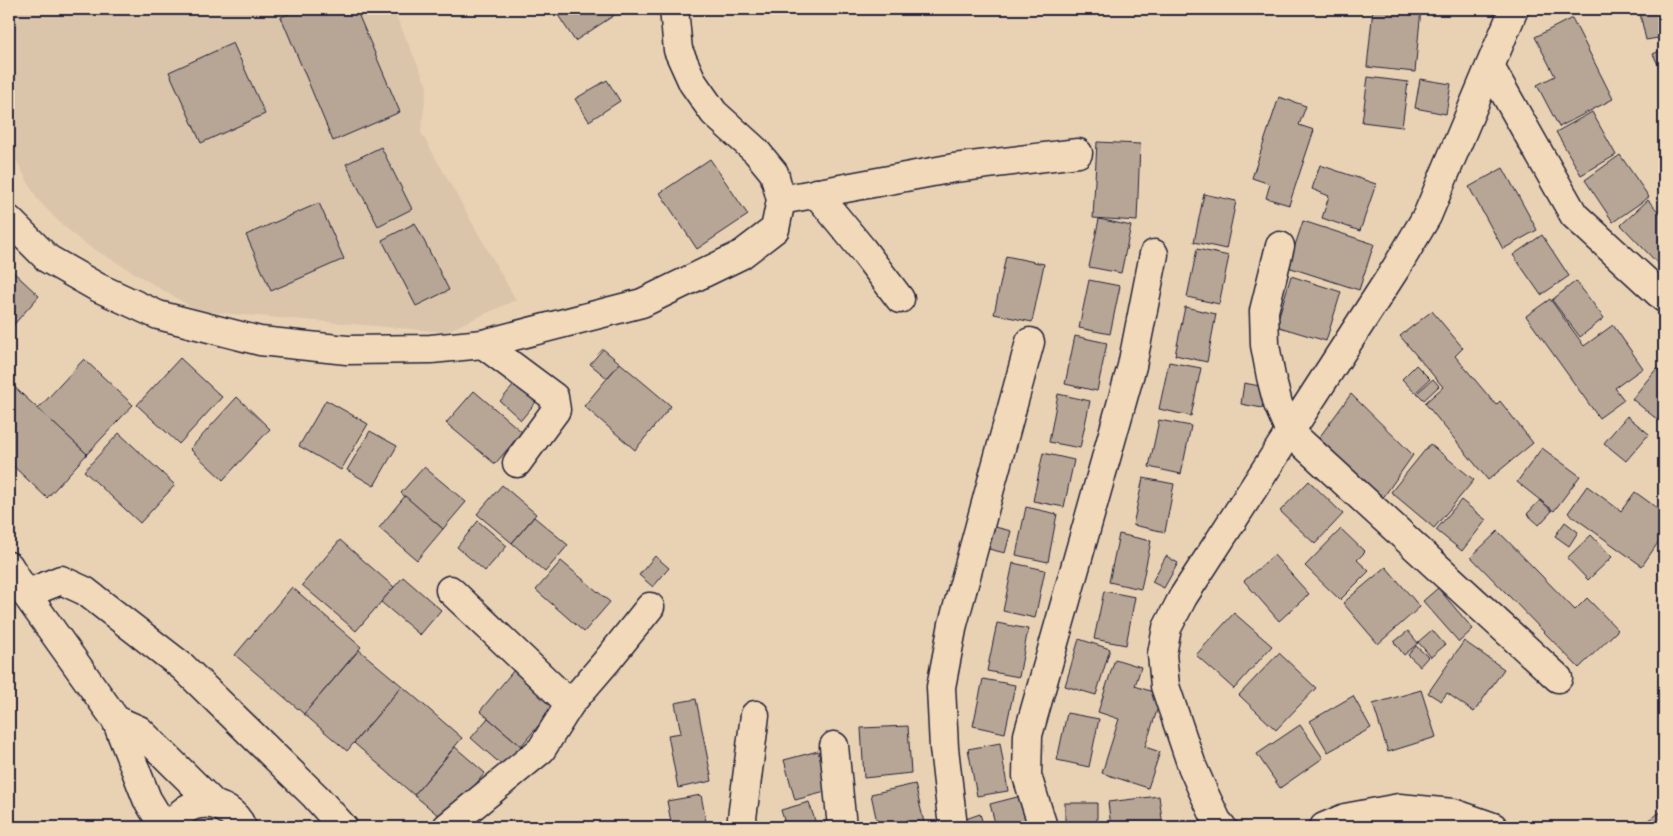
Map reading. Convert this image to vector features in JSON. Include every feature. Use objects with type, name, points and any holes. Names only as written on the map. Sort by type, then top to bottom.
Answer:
[{"type":"street","points":[[1222,827],[1206,799],[1192,766],[1165,686],[1162,654],[1167,628],[1183,598],[1396,268],[1427,216],[1514,9]]},
{"type":"street","points":[[9,220],[48,258],[97,287],[158,315],[260,341],[347,350],[431,349],[482,344],[642,304],[741,255],[775,229],[781,200],[774,172],[756,151],[714,113],[693,83],[678,50],[673,10]]},
{"type":"street","points":[[1490,67],[1574,215],[1664,298]]},
{"type":"street","points":[[781,200],[954,168],[1078,154]]},
{"type":"street","points":[[816,193],[900,299]]},
{"type":"street","points":[[1280,246],[1264,311],[1266,345],[1271,377],[1278,404],[1290,432],[1558,678]]},
{"type":"street","points":[[1042,827],[1026,776],[1028,735],[1132,366],[1154,254]]},
{"type":"street","points":[[953,827],[944,748],[941,686],[953,624],[1030,342]]},
{"type":"street","points":[[482,344],[554,397],[556,410],[517,463]]},
{"type":"street","points":[[9,566],[26,594],[116,720],[147,799],[164,827]]},
{"type":"street","points":[[26,594],[61,580],[85,591],[183,667],[315,796],[343,827]]},
{"type":"street","points":[[450,590],[570,704]]},
{"type":"street","points":[[448,827],[541,750],[570,704],[650,607]]},
{"type":"street","points":[[743,827],[742,818],[755,715]]},
{"type":"street","points":[[116,720],[139,730],[214,804]]},
{"type":"street","points":[[834,746],[842,827]]},
{"type":"street","points":[[173,827],[182,813],[202,803],[214,804],[225,808],[234,815],[242,826]]},
{"type":"street","points":[[1324,827],[1345,818],[1399,808],[1493,827]]},
{"type":"shaded area","points":[[9,9],[393,9],[427,86],[421,132],[516,300],[445,332],[198,311],[82,242],[37,199],[9,147]]},
{"type":"building","points":[[301,9],[356,9],[400,112],[333,141],[281,17]]},
{"type":"building","points":[[554,9],[612,9],[616,14],[575,41]]},
{"type":"building","points":[[1373,9],[1421,9],[1415,72],[1367,67]]},
{"type":"building","points":[[1639,9],[1664,9],[1664,37],[1646,40]]},
{"type":"building","points":[[1572,18],[1613,99],[1559,127],[1537,85],[1555,76],[1535,37]]},
{"type":"building","points":[[233,43],[265,114],[201,143],[169,72]]},
{"type":"building","points":[[1664,49],[1664,77],[1653,54]]},
{"type":"building","points":[[1368,77],[1408,82],[1402,127],[1362,122]]},
{"type":"building","points":[[1420,79],[1451,84],[1446,114],[1415,108]]},
{"type":"building","points":[[607,80],[620,101],[589,121],[575,99]]},
{"type":"building","points":[[1279,97],[1306,106],[1299,125],[1314,130],[1289,205],[1266,198],[1270,184],[1252,178]]},
{"type":"building","points":[[1592,112],[1616,155],[1581,175],[1556,132]]},
{"type":"building","points":[[1097,142],[1140,144],[1137,221],[1093,218]]},
{"type":"building","points":[[381,147],[412,209],[378,226],[346,164]]},
{"type":"building","points":[[1620,155],[1649,197],[1613,222],[1585,180]]},
{"type":"building","points":[[710,159],[748,215],[697,249],[660,193]]},
{"type":"building","points":[[1320,165],[1376,184],[1360,231],[1322,218],[1329,196],[1312,189]]},
{"type":"building","points":[[1503,168],[1537,230],[1503,249],[1469,187]]},
{"type":"building","points":[[1204,194],[1236,201],[1226,249],[1194,242]]},
{"type":"building","points":[[1648,200],[1664,218],[1664,270],[1621,225]]},
{"type":"building","points":[[319,203],[344,259],[271,291],[246,235]]},
{"type":"building","points":[[1099,219],[1131,226],[1121,273],[1089,267]]},
{"type":"building","points":[[1303,221],[1374,244],[1359,290],[1288,267]]},
{"type":"building","points":[[415,223],[449,290],[416,306],[382,240]]},
{"type":"building","points":[[1542,235],[1569,276],[1541,295],[1513,255]]},
{"type":"building","points":[[1197,249],[1229,256],[1219,304],[1187,297]]},
{"type":"building","points":[[1006,256],[1044,264],[1032,322],[994,314]]},
{"type":"building","points":[[9,268],[39,296],[9,330]]},
{"type":"building","points":[[1291,276],[1341,292],[1326,341],[1276,326]]},
{"type":"building","points":[[1089,280],[1120,286],[1110,334],[1079,328]]},
{"type":"building","points":[[1576,281],[1604,318],[1580,337],[1552,300]]},
{"type":"building","points":[[1550,299],[1584,346],[1613,325],[1643,368],[1615,388],[1624,400],[1599,418],[1526,316]]},
{"type":"building","points":[[1185,307],[1216,314],[1207,362],[1175,355]]},
{"type":"building","points":[[1432,311],[1463,348],[1455,356],[1496,405],[1500,401],[1533,443],[1488,480],[1425,403],[1443,387],[1400,336]]},
{"type":"building","points":[[1075,336],[1107,343],[1097,391],[1065,384]]},
{"type":"building","points":[[603,349],[620,363],[607,378],[590,364]]},
{"type":"building","points":[[180,358],[222,397],[179,444],[137,405]]},
{"type":"building","points":[[84,359],[133,405],[87,454],[38,409]]},
{"type":"building","points":[[1169,362],[1201,368],[1191,416],[1159,409]]},
{"type":"building","points":[[620,363],[671,406],[635,450],[584,406]]},
{"type":"building","points":[[1416,365],[1430,379],[1415,393],[1402,379]]},
{"type":"building","points":[[1657,368],[1664,374],[1664,425],[1632,399]]},
{"type":"building","points":[[1433,379],[1439,386],[1424,400],[1417,393]]},
{"type":"building","points":[[9,382],[87,454],[47,498],[9,462]]},
{"type":"building","points":[[1244,383],[1265,387],[1262,408],[1241,404]]},
{"type":"building","points":[[515,384],[536,402],[521,420],[500,401]]},
{"type":"building","points":[[474,391],[522,432],[495,464],[446,423]]},
{"type":"building","points":[[1058,394],[1090,401],[1080,448],[1049,442]]},
{"type":"building","points":[[1351,394],[1413,455],[1380,502],[1313,446]]},
{"type":"building","points":[[237,397],[270,429],[223,480],[190,449]]},
{"type":"building","points":[[326,400],[368,424],[341,470],[299,446]]},
{"type":"building","points":[[1627,416],[1649,434],[1626,461],[1604,443]]},
{"type":"building","points":[[1159,420],[1191,426],[1181,474],[1149,467]]},
{"type":"building","points":[[370,431],[397,446],[374,486],[347,470]]},
{"type":"building","points":[[119,433],[175,485],[140,523],[84,471]]},
{"type":"building","points":[[1430,444],[1474,480],[1434,528],[1391,492]]},
{"type":"building","points":[[1542,448],[1580,476],[1554,511],[1517,482]]},
{"type":"building","points":[[1043,453],[1074,460],[1064,507],[1033,501]]},
{"type":"building","points":[[424,467],[466,502],[443,529],[401,493]]},
{"type":"building","points":[[1143,478],[1174,484],[1165,532],[1133,525]]},
{"type":"building","points":[[1309,481],[1343,514],[1315,544],[1280,511]]},
{"type":"building","points":[[502,485],[536,514],[512,543],[477,514]]},
{"type":"building","points":[[1587,486],[1621,511],[1635,492],[1664,513],[1664,534],[1642,566],[1568,513]]},
{"type":"building","points":[[405,496],[443,529],[417,560],[379,528]]},
{"type":"building","points":[[1461,500],[1486,520],[1462,551],[1436,530]]},
{"type":"building","points":[[1540,500],[1552,511],[1539,525],[1527,514]]},
{"type":"building","points":[[1026,507],[1057,514],[1048,562],[1016,555]]},
{"type":"building","points":[[534,517],[568,545],[545,572],[512,543]]},
{"type":"building","points":[[478,521],[507,546],[485,571],[457,547]]},
{"type":"building","points":[[1565,522],[1578,532],[1569,546],[1555,536]]},
{"type":"building","points":[[995,527],[1011,531],[1005,553],[989,549]]},
{"type":"building","points":[[1341,529],[1365,552],[1357,560],[1369,571],[1340,600],[1305,566]]},
{"type":"building","points":[[1498,531],[1575,610],[1587,598],[1618,630],[1579,668],[1471,557]]},
{"type":"building","points":[[1119,534],[1151,541],[1141,589],[1109,582]]},
{"type":"building","points":[[1591,535],[1612,557],[1588,580],[1567,558]]},
{"type":"building","points":[[340,540],[394,587],[356,631],[302,585]]},
{"type":"building","points":[[1274,555],[1309,594],[1279,621],[1244,581]]},
{"type":"building","points":[[655,556],[669,568],[653,587],[639,575]]},
{"type":"building","points":[[1166,556],[1178,563],[1164,588],[1152,582]]},
{"type":"building","points":[[561,561],[610,602],[584,632],[536,590]]},
{"type":"building","points":[[1013,563],[1045,570],[1035,618],[1003,611]]},
{"type":"building","points":[[1386,567],[1420,607],[1378,644],[1343,603]]},
{"type":"building","points":[[403,577],[441,610],[420,635],[381,602]]},
{"type":"building","points":[[292,587],[361,647],[304,714],[235,655]]},
{"type":"building","points":[[1438,588],[1473,629],[1459,642],[1423,601]]},
{"type":"building","points":[[1104,591],[1135,597],[1126,645],[1094,639]]},
{"type":"building","points":[[1234,613],[1272,646],[1234,689],[1196,655]]},
{"type":"building","points":[[997,623],[1028,629],[1019,677],[987,671]]},
{"type":"building","points":[[1432,630],[1445,645],[1431,657],[1418,642]]},
{"type":"building","points":[[1408,631],[1418,643],[1404,655],[1394,642]]},
{"type":"building","points":[[1079,639],[1110,649],[1096,695],[1065,686]]},
{"type":"building","points":[[1464,641],[1504,669],[1474,712],[1447,693],[1441,701],[1428,693]]},
{"type":"building","points":[[1416,646],[1428,657],[1420,666],[1408,655]]},
{"type":"building","points":[[359,650],[402,686],[347,751],[304,714]]},
{"type":"building","points":[[1279,653],[1316,688],[1276,730],[1239,695]]},
{"type":"building","points":[[1115,659],[1141,667],[1135,686],[1162,695],[1145,747],[1160,752],[1148,788],[1102,773],[1119,719],[1098,712]]},
{"type":"building","points":[[514,670],[556,705],[521,746],[480,711]]},
{"type":"building","points":[[983,679],[1015,685],[1005,733],[973,726]]},
{"type":"building","points":[[402,686],[462,738],[414,795],[354,743]]},
{"type":"building","points":[[1421,690],[1436,737],[1388,752],[1373,704]]},
{"type":"building","points":[[1353,696],[1371,728],[1328,752],[1310,721]]},
{"type":"building","points":[[696,699],[712,781],[678,788],[668,735],[681,733],[675,703]]},
{"type":"building","points":[[1067,713],[1099,719],[1089,767],[1057,760]]},
{"type":"building","points":[[488,718],[521,746],[503,766],[471,738]]},
{"type":"building","points":[[1300,725],[1323,758],[1280,788],[1257,754]]},
{"type":"building","points":[[908,726],[911,773],[864,778],[861,728]]},
{"type":"building","points":[[1000,743],[1008,791],[977,796],[968,749]]},
{"type":"building","points":[[455,747],[485,773],[445,821],[414,795]]},
{"type":"building","points":[[818,751],[829,791],[795,800],[784,760]]},
{"type":"building","points":[[915,784],[925,827],[878,827],[871,794]]},
{"type":"building","points":[[701,795],[707,827],[672,827],[667,801]]},
{"type":"building","points":[[1021,796],[1029,827],[996,827],[990,804]]},
{"type":"building","points":[[1159,796],[1163,827],[1111,827],[1108,802]]},
{"type":"building","points":[[809,802],[817,827],[786,827],[781,810]]},
{"type":"building","points":[[1065,803],[1097,803],[1097,827],[1065,827]]},
{"type":"building","points":[[1664,810],[1664,827],[1637,827]]},
{"type":"building","points":[[980,814],[984,827],[962,827],[960,821]]},
{"type":"building","points":[[1401,821],[1405,827],[1391,827]]}]
